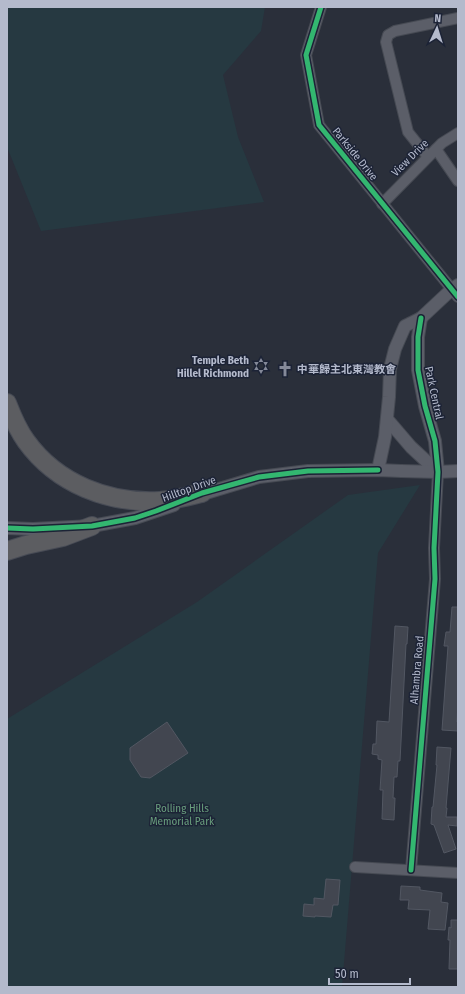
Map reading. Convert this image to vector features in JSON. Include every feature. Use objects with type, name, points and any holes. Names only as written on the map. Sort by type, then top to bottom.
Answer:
[{"type":"highway","points":[[7,403],[18,429],[26,442],[50,466],[79,486],[112,497],[144,501],[162,501],[202,493]]},
{"type":"highway","points":[[7,551],[26,545],[63,537],[92,526]]},
{"type":"street","name":"Parkside Drive","points":[[321,7],[306,55],[319,125],[382,204],[456,291]]},
{"type":"street","points":[[428,157],[408,132],[386,42],[388,35],[395,31],[458,18]]},
{"type":"street","name":"View Drive","points":[[382,204],[442,143],[458,133]]},
{"type":"street","points":[[436,149],[458,182]]},
{"type":"street","points":[[378,470],[385,437],[390,369],[395,349],[405,326],[421,318],[456,291]]},
{"type":"street","name":"Park Central","points":[[421,318],[418,337],[418,370],[425,406],[435,441],[438,472]]},
{"type":"street","points":[[387,420],[411,447],[438,472]]},
{"type":"street","name":"Hilltop Drive","points":[[7,528],[39,529],[92,526],[135,518],[202,493],[260,477],[308,471],[458,471]]},
{"type":"street","name":"Alhambra Road","points":[[411,870],[435,579],[434,548],[438,472]]},
{"type":"street","points":[[355,867],[458,873]]},
{"type":"green space","points":[[7,7],[265,7],[261,31],[223,75],[238,137],[264,202],[41,231],[7,147]]},
{"type":"green space","name":"Rolling Hills Memorial Park","points":[[420,485],[378,553],[342,987],[7,987],[7,719],[197,602],[348,495]]},
{"type":"building","points":[[452,607],[458,607],[458,731],[442,730],[448,646],[444,646],[446,632],[450,632]]},
{"type":"building","points":[[395,626],[408,627],[400,761],[398,761],[397,777],[394,777],[394,820],[382,819],[383,790],[380,790],[382,760],[378,759],[378,755],[372,754],[373,744],[376,744],[377,721],[389,722]]},
{"type":"building","points":[[167,722],[188,753],[150,778],[141,777],[130,760],[130,748]]},
{"type":"building","points":[[437,747],[451,748],[446,817],[457,817],[457,826],[448,825],[456,849],[444,853],[434,825],[431,824],[437,765]]},
{"type":"building","points":[[326,879],[340,880],[338,905],[333,905],[331,917],[303,916],[304,904],[314,905],[314,898],[324,899]]},
{"type":"building","points":[[401,886],[420,887],[420,890],[442,893],[441,902],[448,903],[445,930],[428,929],[430,910],[408,909],[409,900],[400,900]]},
{"type":"building","points":[[451,920],[458,920],[458,969],[449,969],[450,940],[448,940]]},
{"type":"cycle path","points":[[321,7],[306,55],[319,125],[458,297]]},
{"type":"cycle path","points":[[411,870],[435,579],[434,548],[438,472],[435,441],[425,406],[418,370],[418,337],[421,318]]},
{"type":"cycle path","points":[[7,528],[33,529],[92,526],[135,518],[202,493],[259,477],[308,471],[378,470]]},
{"type":"place","name":"Temple Beth Hillel Richmond","points":[[261,366]]},
{"type":"place","name":"中華歸主北東灣教會","points":[[285,369]]}]
